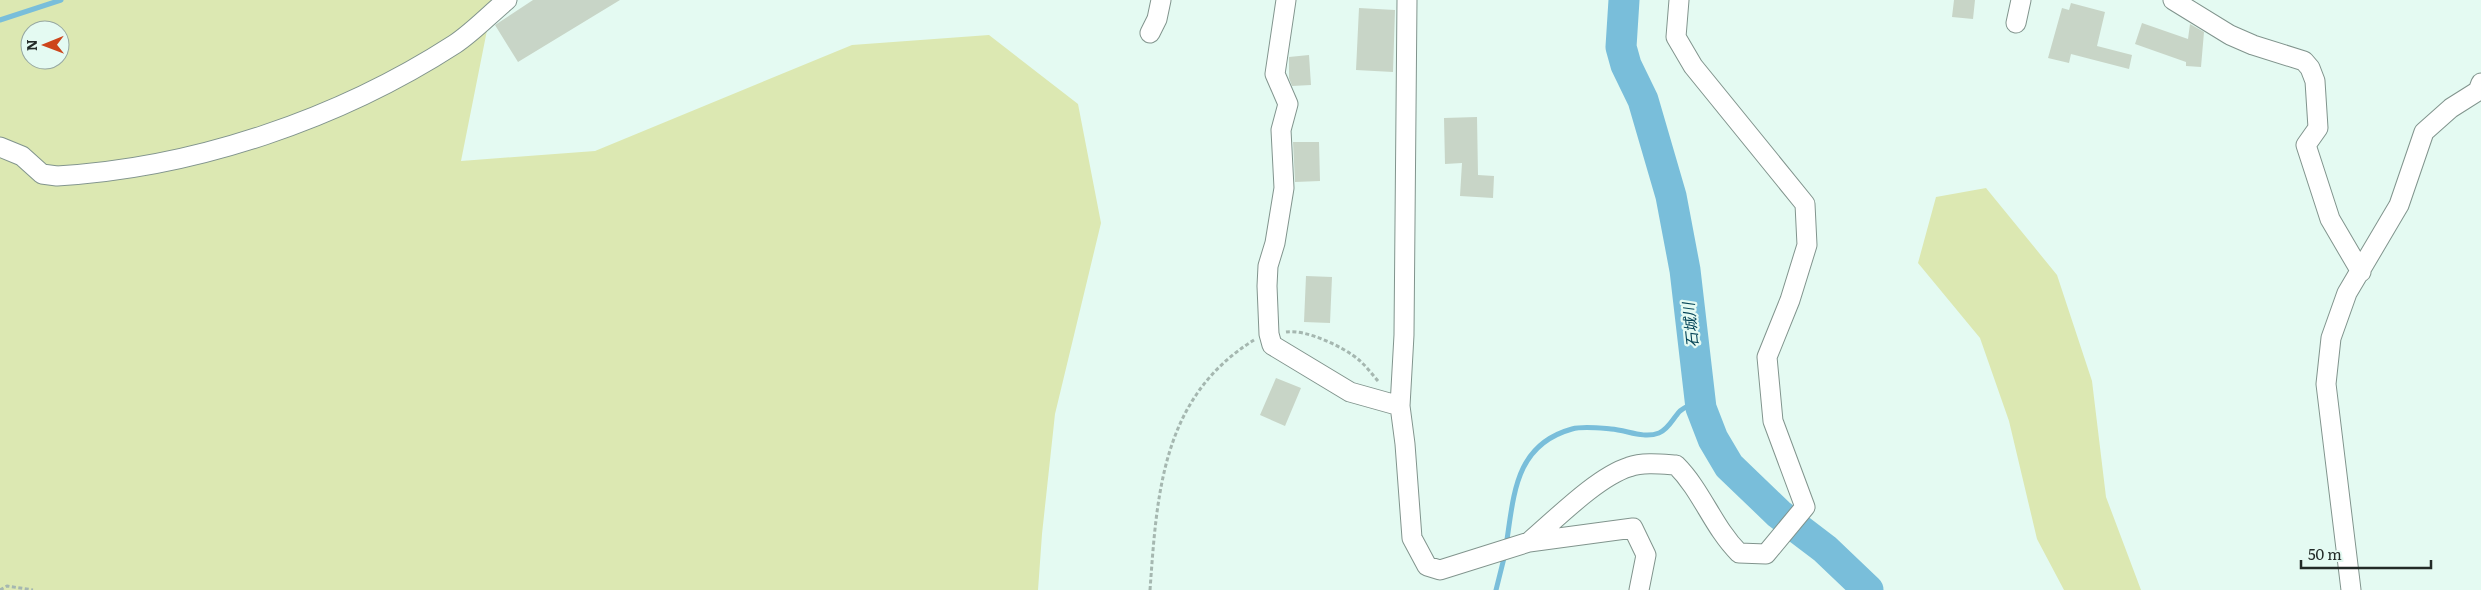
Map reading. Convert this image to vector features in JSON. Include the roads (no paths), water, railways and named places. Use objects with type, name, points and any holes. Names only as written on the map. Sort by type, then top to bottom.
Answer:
[{"type":"street","points":[[0,147],[22,156],[42,174],[57,176],[164,164],[242,143],[341,105],[412,70],[457,43],[507,0]]},
{"type":"street","points":[[1150,33],[1157,19],[1161,0]]},
{"type":"street","points":[[1286,0],[1275,74],[1288,104],[1281,130],[1284,188],[1275,243],[1268,266],[1269,334],[1272,345],[1350,392],[1400,406]]},
{"type":"street","points":[[1407,0],[1404,335],[1400,406],[1405,444],[1412,538],[1427,566],[1440,570],[1529,542],[1633,528],[1646,555],[1639,590]]},
{"type":"street","points":[[1529,542],[1592,488],[1628,467],[1676,465],[1689,478],[1725,539],[1739,553],[1766,554],[1805,507],[1773,421],[1767,358],[1790,300],[1807,245],[1805,204],[1689,59],[1676,37],[1679,0]]},
{"type":"street","points":[[2016,23],[2021,0]]},
{"type":"street","points":[[2172,0],[2230,35],[2253,45],[2304,61],[2310,68],[2315,81],[2318,128],[2306,144],[2330,219],[2361,272]]},
{"type":"street","points":[[2351,590],[2326,384],[2331,338],[2347,294],[2399,206],[2424,132],[2451,108],[2480,89]]},
{"type":"waterway","points":[[0,20],[61,0]]},
{"type":"waterway","name":"石城川","points":[[1624,0],[1621,47],[1626,65],[1643,100],[1671,196],[1685,270],[1701,408],[1713,439],[1729,466],[1779,514],[1825,549],[1868,590]]},
{"type":"waterway","points":[[1506,546],[1515,491],[1520,475],[1538,447],[1553,437],[1576,428],[1611,429],[1641,435],[1653,435],[1668,426],[1680,411],[1700,400]]},
{"type":"waterway","points":[[1496,590],[1505,554]]}]
